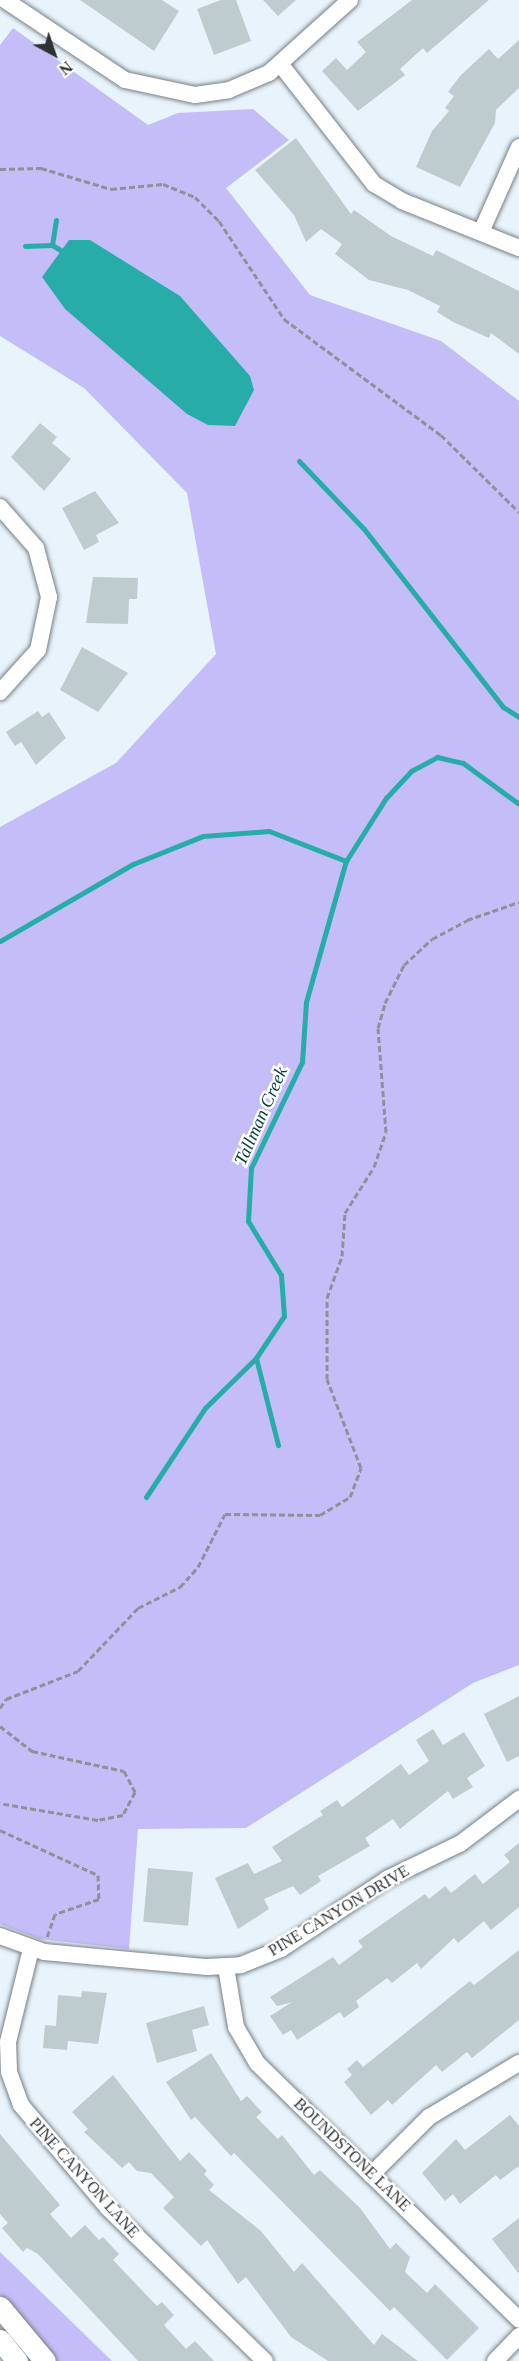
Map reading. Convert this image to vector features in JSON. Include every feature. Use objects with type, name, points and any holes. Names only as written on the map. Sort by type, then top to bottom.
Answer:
[{"type":"street","points":[[5,0],[113,73],[156,90],[217,93],[281,65],[350,0]]},
{"type":"street","points":[[281,65],[374,184],[402,201],[519,248]]},
{"type":"street","points":[[482,232],[519,147]]},
{"type":"street","points":[[0,507],[36,548],[49,597],[38,650],[0,692]]},
{"type":"street","name":"PINE CANYON DRIVE","points":[[0,1936],[39,1945],[226,1967],[281,1949],[387,1879],[461,1843],[519,1799]]},
{"type":"street","name":"PINE CANYON LANE","points":[[39,1945],[8,2042],[9,2072],[21,2105],[108,2208],[265,2361]]},
{"type":"street","name":"BOUNDSTONE LANE","points":[[226,1967],[236,2026],[249,2052],[519,2320]]},
{"type":"street","points":[[371,2175],[429,2117],[519,2063]]},
{"type":"street","points":[[0,2307],[45,2361]]},
{"type":"street","points":[[495,2361],[519,2336]]},
{"type":"street","points":[[0,2340],[17,2361]]},
{"type":"path","points":[[0,169],[40,168],[111,189],[163,184],[195,197],[219,220],[284,319],[441,435],[519,512]]},
{"type":"path","points":[[0,1708],[6,1699],[78,1671],[138,1608],[180,1587],[198,1567],[225,1514],[320,1515],[350,1497],[361,1468],[327,1379],[327,1298],[342,1256],[345,1213],[374,1167],[386,1132],[378,1028],[385,1003],[404,965],[432,939],[466,920],[519,902]]},
{"type":"path","points":[[0,1726],[32,1751],[124,1771],[135,1792],[123,1815],[110,1819],[81,1820],[0,1803]]},
{"type":"path","points":[[0,1830],[98,1875],[99,1899],[55,1914],[39,1945]]},
{"type":"shaded area","points":[[13,28],[148,125],[178,113],[253,109],[289,140],[226,188],[310,295],[441,341],[519,401],[519,1665],[473,1683],[246,1828],[138,1829],[129,1949],[39,1939],[0,1924],[0,827],[116,763],[216,654],[187,493],[84,388],[0,336],[0,45]]},
{"type":"shaded area","points":[[0,2252],[112,2361],[55,2361],[0,2295]]},
{"type":"water","points":[[69,240],[90,240],[180,296],[250,376],[254,390],[235,426],[208,425],[187,414],[65,309],[42,277]]},
{"type":"building","points":[[80,0],[162,0],[179,11],[154,51]]},
{"type":"building","points":[[221,0],[236,0],[251,41],[214,55],[197,9]]},
{"type":"building","points":[[263,0],[296,0],[278,16]]},
{"type":"building","points":[[412,0],[489,0],[427,53],[423,48],[400,69],[405,75],[358,111],[322,71],[336,58],[347,70],[366,52],[357,42]]},
{"type":"building","points":[[519,40],[519,88],[496,110],[495,123],[460,187],[416,167],[432,131],[449,111],[445,108],[454,96],[448,92],[460,76],[489,49],[498,59]]},
{"type":"building","points":[[296,138],[351,214],[354,210],[391,236],[433,256],[436,250],[519,291],[519,354],[491,333],[489,338],[453,322],[437,312],[440,306],[408,290],[369,280],[335,254],[342,244],[321,229],[306,242],[294,215],[255,170]]},
{"type":"building","points":[[40,423],[57,437],[52,443],[71,459],[44,491],[11,457]]},
{"type":"building","points":[[95,491],[119,523],[96,535],[99,542],[84,550],[62,508]]},
{"type":"building","points":[[93,577],[138,578],[137,599],[129,599],[128,624],[86,623]]},
{"type":"building","points":[[82,647],[128,673],[98,712],[60,690]]},
{"type":"building","points":[[38,711],[42,717],[49,712],[66,738],[36,765],[21,742],[15,746],[6,732]]},
{"type":"building","points":[[519,1696],[519,1756],[507,1762],[484,1714]]},
{"type":"building","points":[[433,1729],[443,1745],[464,1732],[485,1766],[467,1778],[473,1787],[453,1799],[448,1791],[400,1829],[393,1819],[365,1838],[370,1846],[318,1876],[321,1881],[300,1895],[293,1886],[264,1899],[269,1909],[238,1929],[215,1878],[248,1863],[254,1874],[282,1861],[272,1847],[323,1815],[320,1811],[337,1800],[342,1807],[401,1764],[409,1775],[429,1761],[416,1740]]},
{"type":"building","points":[[519,1843],[519,1907],[491,1930],[484,1921],[458,1943],[454,1938],[421,1969],[417,1963],[392,1983],[387,1978],[356,2001],[359,2007],[344,2018],[340,2012],[297,2040],[291,2030],[283,2035],[270,2016],[292,2002],[277,2006],[270,1997],[333,1957],[339,1965],[363,1947],[358,1941],[425,1894],[429,1899],[445,1886],[451,1893],[475,1874],[483,1884],[510,1862],[504,1855]]},
{"type":"building","points":[[148,1868],[193,1872],[188,1926],[143,1922]]},
{"type":"building","points":[[519,1950],[519,2020],[472,2058],[467,2052],[442,2072],[436,2065],[392,2105],[388,2100],[371,2115],[344,2082],[352,2075],[347,2069],[357,2060],[363,2067],[470,1981],[474,1985]]},
{"type":"building","points":[[82,1991],[107,1993],[98,2044],[68,2041],[67,2050],[43,2048],[45,2025],[56,2026],[58,1995],[81,1997]]},
{"type":"building","points":[[204,2006],[209,2025],[192,2030],[197,2051],[157,2063],[146,2023]]},
{"type":"building","points":[[211,2053],[241,2101],[247,2096],[262,2112],[256,2117],[278,2139],[282,2135],[314,2175],[320,2170],[360,2208],[390,2249],[396,2243],[410,2257],[405,2272],[427,2293],[435,2284],[479,2328],[447,2360],[394,2307],[390,2311],[234,2153],[231,2156],[195,2117],[191,2120],[166,2082]]},
{"type":"building","points":[[113,2075],[180,2161],[189,2152],[207,2171],[204,2174],[214,2185],[209,2190],[261,2231],[294,2272],[302,2263],[374,2345],[382,2334],[418,2361],[328,2361],[291,2337],[246,2277],[238,2284],[207,2240],[201,2246],[163,2208],[174,2197],[151,2173],[137,2171],[129,2162],[122,2168],[84,2132],[88,2129],[72,2112]]},
{"type":"building","points":[[510,2115],[519,2126],[519,2166],[500,2180],[496,2175],[460,2204],[453,2194],[445,2201],[422,2173],[456,2139],[465,2150]]},
{"type":"building","points":[[0,2134],[60,2205],[50,2214],[71,2238],[85,2225],[99,2240],[103,2237],[119,2254],[113,2260],[157,2306],[162,2302],[174,2315],[164,2325],[186,2349],[195,2341],[214,2361],[138,2361],[38,2254],[27,2248],[23,2252],[2,2228],[8,2223],[0,2214]]},
{"type":"building","points":[[519,2218],[519,2274],[492,2239]]},
{"type":"waterway","points":[[56,220],[52,245],[67,254]]},
{"type":"waterway","points":[[25,246],[52,245]]},
{"type":"waterway","points":[[299,461],[364,529],[503,707],[519,717]]},
{"type":"waterway","name":"Tallman Creek","points":[[146,1497],[205,1408],[256,1358],[284,1316],[281,1275],[248,1221],[251,1168],[302,1062],[306,1002],[346,861],[386,798],[411,771],[437,757],[463,763],[519,804]]},
{"type":"waterway","points":[[0,941],[133,864],[203,836],[269,831],[346,861]]},
{"type":"waterway","points":[[256,1358],[278,1445]]}]
